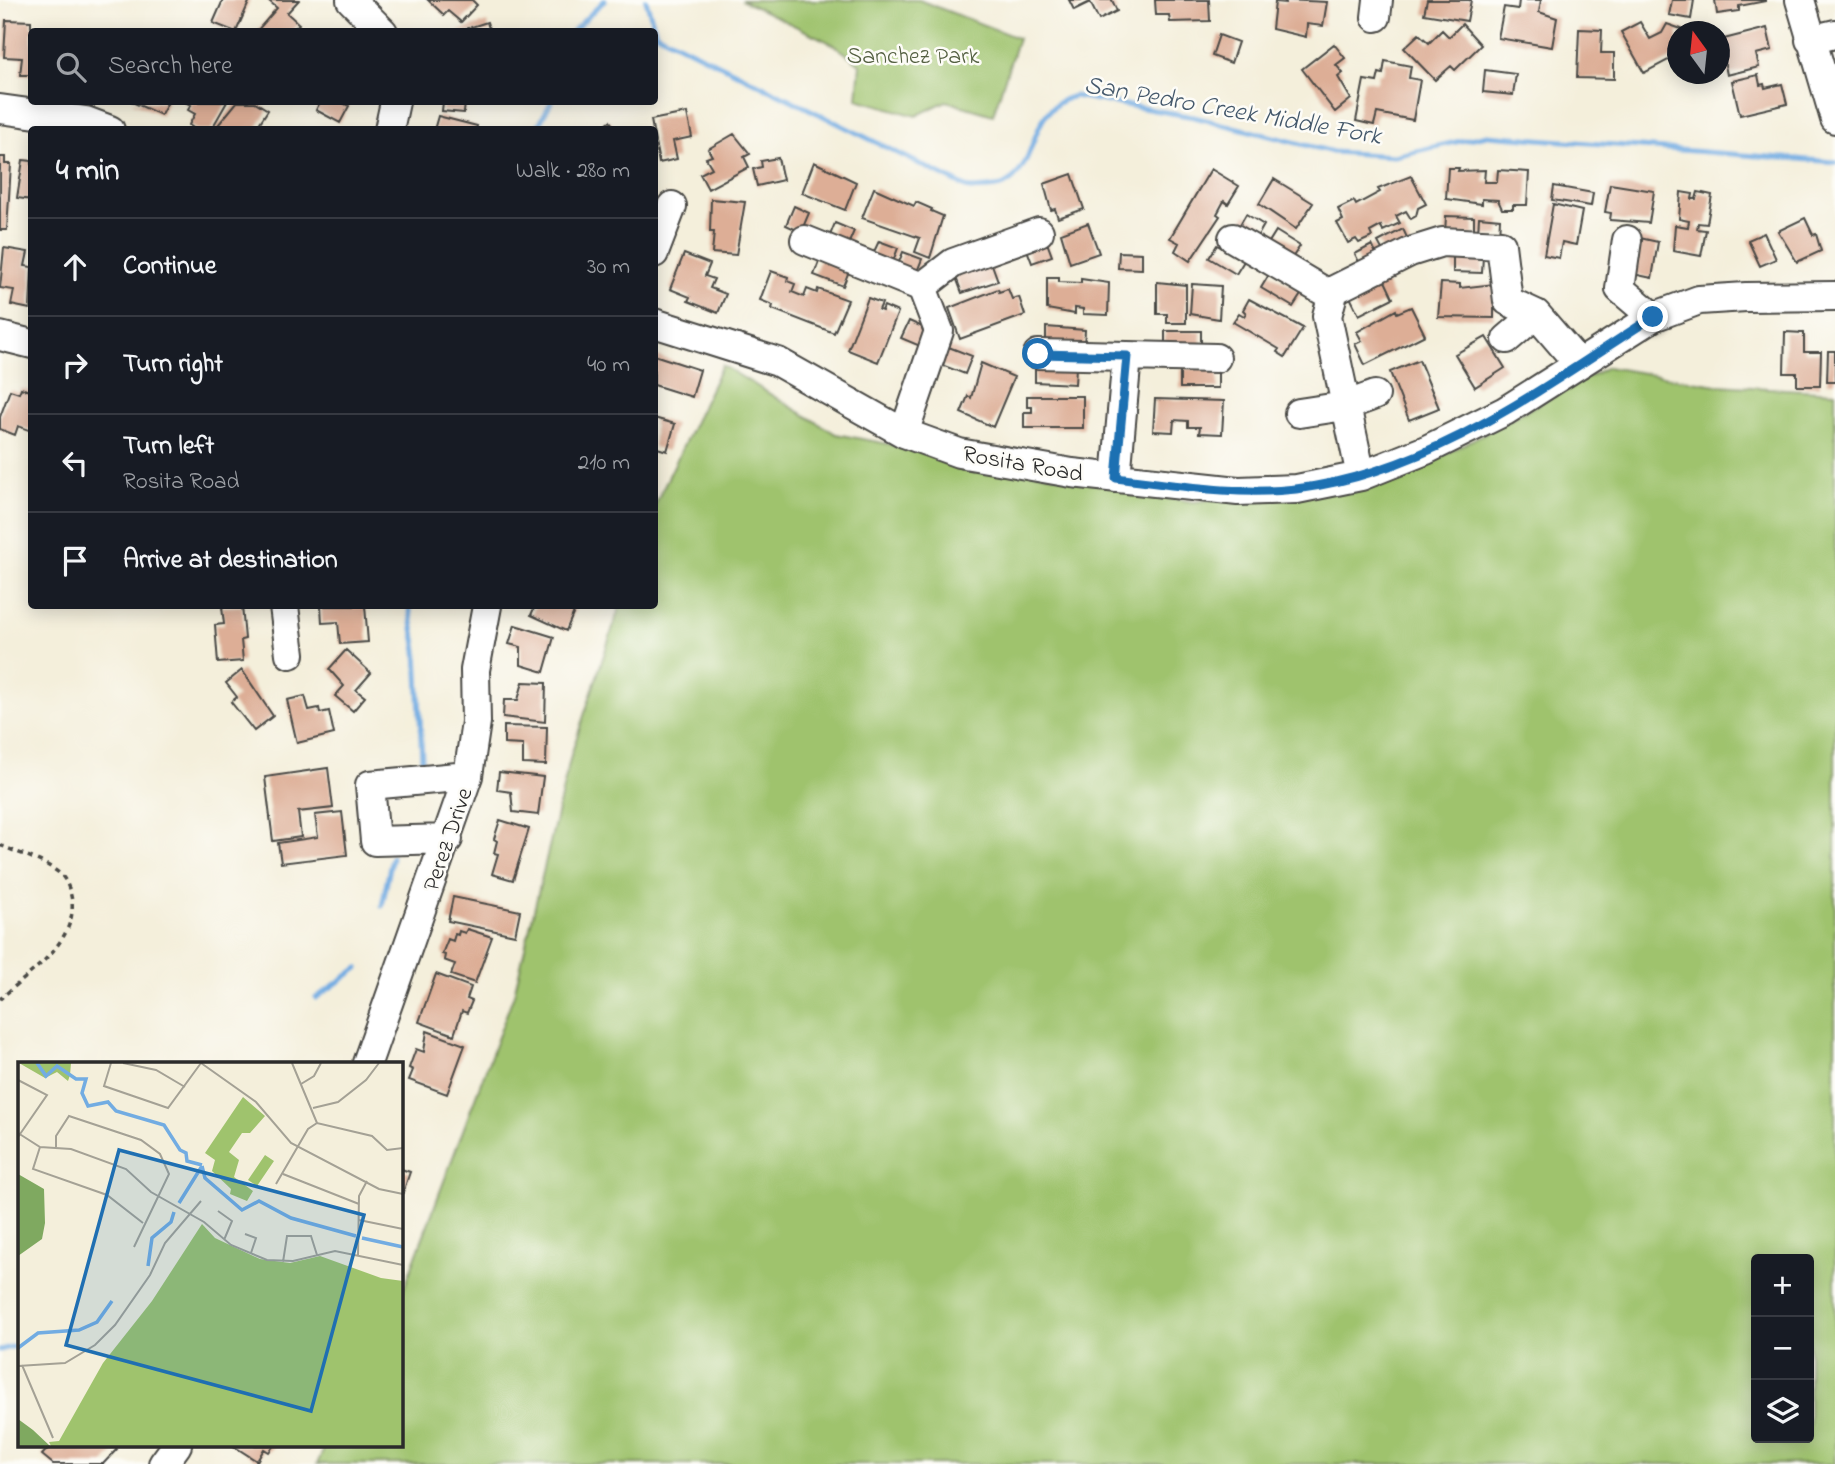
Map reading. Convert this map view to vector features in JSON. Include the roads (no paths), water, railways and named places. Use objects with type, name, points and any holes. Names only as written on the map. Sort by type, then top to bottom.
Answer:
[{"type":"street","points":[[351,0],[379,28]]},
{"type":"street","points":[[1800,0],[1823,37],[1835,119]]},
{"type":"street","points":[[389,126],[394,105]]},
{"type":"street","points":[[0,109],[86,121],[99,126]]},
{"type":"street","points":[[658,243],[672,206]]},
{"type":"street","points":[[922,287],[953,263],[1039,232]]},
{"type":"street","points":[[1233,237],[1332,296]]},
{"type":"street","points":[[805,240],[922,287],[939,331],[904,433]]},
{"type":"street","points":[[1627,240],[1620,289],[1653,317]]},
{"type":"street","points":[[1361,476],[1327,316],[1334,290],[1410,252],[1442,242],[1501,245],[1508,301],[1535,314],[1579,364]]},
{"type":"street","name":"Rosita Road","points":[[658,324],[778,362],[904,433],[959,453],[1116,478],[1238,491],[1297,489],[1361,476],[1426,450],[1505,411],[1653,317],[1699,300],[1746,296],[1835,296]]},
{"type":"street","points":[[1507,339],[1535,314]]},
{"type":"street","points":[[0,336],[28,343]]},
{"type":"street","points":[[1038,354],[1216,358]]},
{"type":"street","points":[[1116,478],[1127,356]]},
{"type":"street","points":[[1299,413],[1346,406],[1375,395]]},
{"type":"street","points":[[284,609],[290,654]]},
{"type":"street","name":"Perez Drive","points":[[367,1062],[468,776],[476,722],[475,670],[486,609]]},
{"type":"street","points":[[448,839],[375,841],[370,785],[468,776]]},
{"type":"street","points":[[163,1464],[176,1446]]},
{"type":"waterway","points":[[576,28],[605,0]]},
{"type":"waterway","name":"San Pedro Creek Middle Fork","points":[[646,0],[654,28]]},
{"type":"waterway","name":"San Pedro Creek Middle Fork","points":[[658,34],[970,189],[1004,185],[1016,176],[1024,165],[1040,125],[1048,113],[1058,103],[1074,96],[1194,117],[1333,152],[1394,156],[1487,135],[1835,162]]},
{"type":"waterway","points":[[538,126],[549,105]]},
{"type":"waterway","points":[[410,609],[417,650],[422,760]]},
{"type":"waterway","points":[[382,906],[392,857]]},
{"type":"waterway","points":[[316,998],[358,968]]},
{"type":"waterway","points":[[0,1350],[18,1345]]},
{"type":"park label","name":"Sanchez Park","points":[[913,55]]}]
